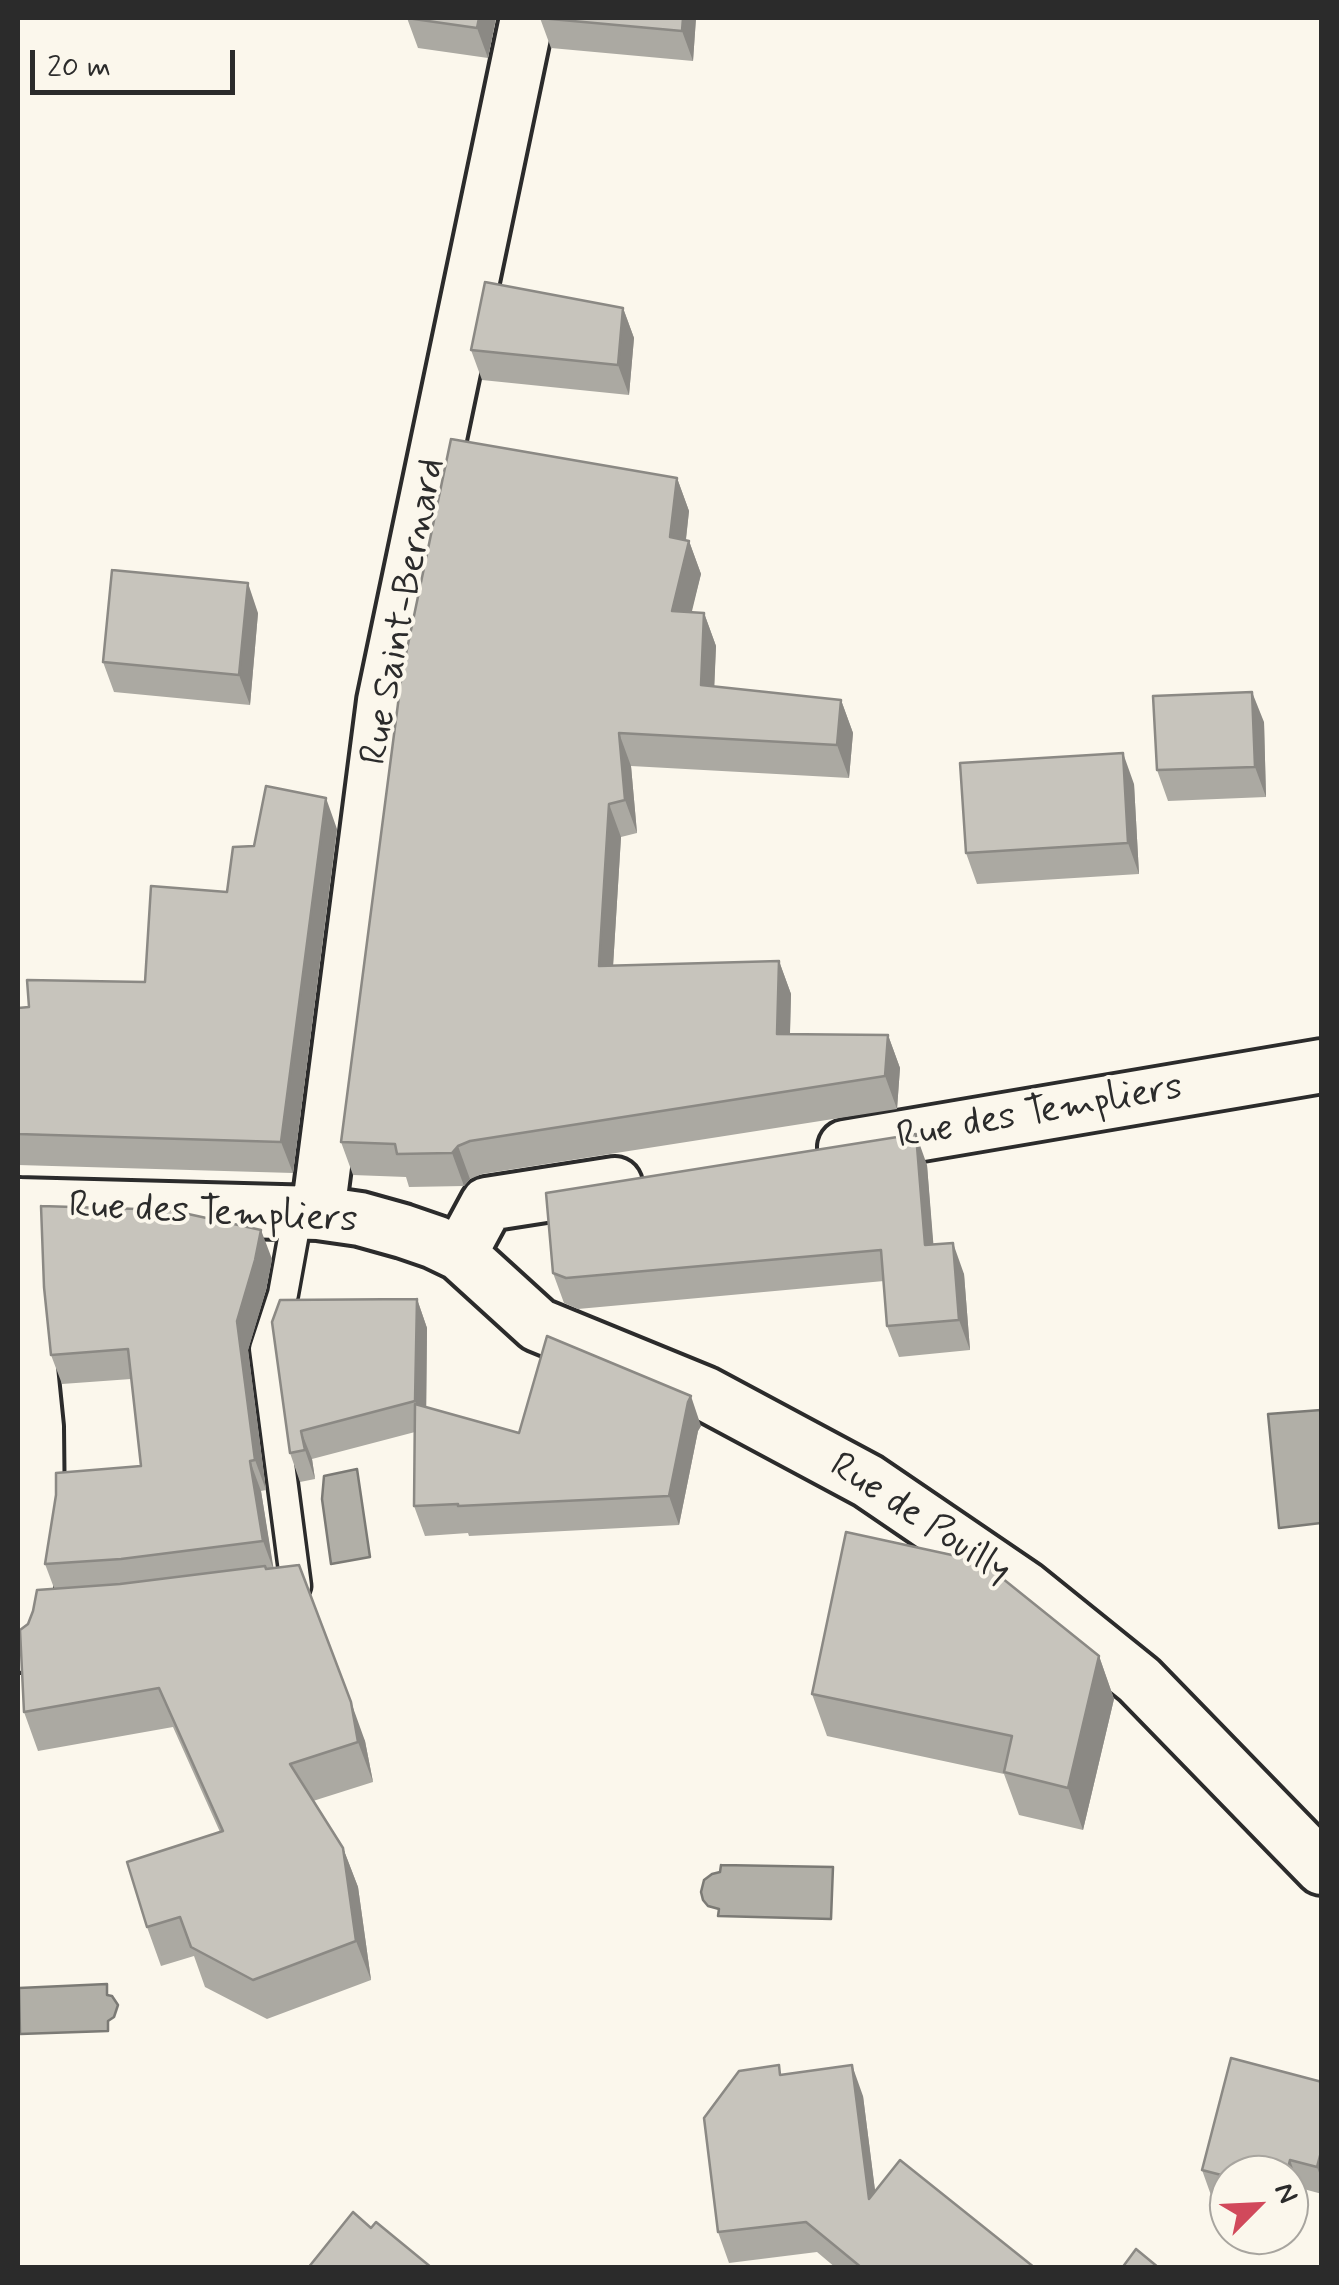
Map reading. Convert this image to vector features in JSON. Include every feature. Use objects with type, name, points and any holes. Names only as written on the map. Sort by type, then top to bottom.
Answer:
[{"type":"street","name":"Rue Saint-Bernard","points":[[308,1212],[384,701],[527,18]]},
{"type":"street","name":"Rue des Templiers","points":[[796,1155],[1322,1066]]},
{"type":"street","points":[[460,1254],[487,1204],[661,1176]]},
{"type":"street","name":"Rue des Templiers","points":[[19,1205],[308,1212],[360,1219],[435,1242],[460,1254]]},
{"type":"street","points":[[19,1205],[36,1427],[37,1520],[27,1623]]},
{"type":"street","name":"Rue de Pouilly","points":[[460,1254],[538,1325],[704,1394],[852,1472],[1025,1588],[1140,1680],[1322,1868]]},
{"type":"lane","points":[[263,1590],[296,1586],[265,1350],[308,1212]]},
{"type":"shaded area","points":[[1321,1410],[1321,1523],[1279,1528],[1268,1414]]},
{"type":"shaded area","points":[[357,1469],[370,1557],[331,1564],[322,1499],[324,1476]]},
{"type":"shaded area","points":[[721,1865],[833,1867],[831,1919],[718,1916],[719,1909],[708,1906],[701,1892],[704,1880],[720,1872]]},
{"type":"shaded area","points":[[107,1984],[107,1995],[118,2005],[108,2021],[108,2031],[20,2034],[19,1988]]},
{"type":"building","points":[[407,18],[479,18],[477,28]]},
{"type":"building","points":[[540,18],[683,18],[682,31]]},
{"type":"building","points":[[485,282],[623,308],[618,365],[471,350]]},
{"type":"building","points":[[451,439],[677,478],[670,537],[689,541],[672,611],[704,613],[701,685],[841,700],[837,745],[619,733],[625,800],[609,804],[599,966],[779,961],[777,1034],[888,1035],[885,1076],[470,1141],[452,1153],[397,1154],[395,1144],[341,1142],[402,673]]},
{"type":"building","points":[[112,570],[248,583],[239,675],[103,662]]},
{"type":"building","points":[[1252,692],[1255,767],[1157,770],[1153,696]]},
{"type":"building","points":[[1123,753],[1128,843],[966,853],[960,763]]},
{"type":"building","points":[[266,786],[326,798],[281,1142],[18,1134],[18,1008],[29,1007],[27,980],[145,982],[151,886],[227,892],[233,847],[254,846]]},
{"type":"building","points":[[916,1134],[925,1245],[953,1243],[959,1320],[887,1326],[881,1250],[566,1278],[553,1273],[546,1193]]},
{"type":"building","points":[[41,1206],[170,1210],[261,1230],[237,1321],[255,1460],[250,1461],[263,1541],[121,1559],[45,1564],[56,1473],[141,1466],[128,1349],[51,1355]]},
{"type":"building","points":[[417,1299],[415,1401],[301,1431],[305,1450],[290,1453],[272,1322],[280,1300]]},
{"type":"building","points":[[547,1336],[691,1396],[669,1496],[414,1506],[415,1404],[519,1433]]},
{"type":"building","points":[[846,1532],[961,1557],[962,1550],[1099,1656],[1068,1788],[1004,1772],[1012,1736],[812,1694]]},
{"type":"building","points":[[299,1565],[351,1702],[358,1742],[290,1764],[343,1848],[356,1941],[253,1980],[191,1947],[180,1917],[147,1927],[127,1862],[223,1831],[159,1688],[24,1712],[20,1630],[28,1624],[37,1590]]},
{"type":"building","points":[[1231,2058],[1322,2082],[1322,2148],[1317,2167],[1309,2165],[1309,2155],[1209,2155],[1209,2172],[1202,2170]]},
{"type":"building","points":[[779,2065],[780,2075],[852,2065],[869,2199],[900,2160],[1035,2268],[862,2268],[806,2222],[718,2232],[704,2118],[739,2071]]},
{"type":"building","points":[[353,2212],[371,2228],[376,2222],[432,2268],[308,2268]]},
{"type":"building","points":[[1136,2249],[1159,2268],[1122,2268]]}]
